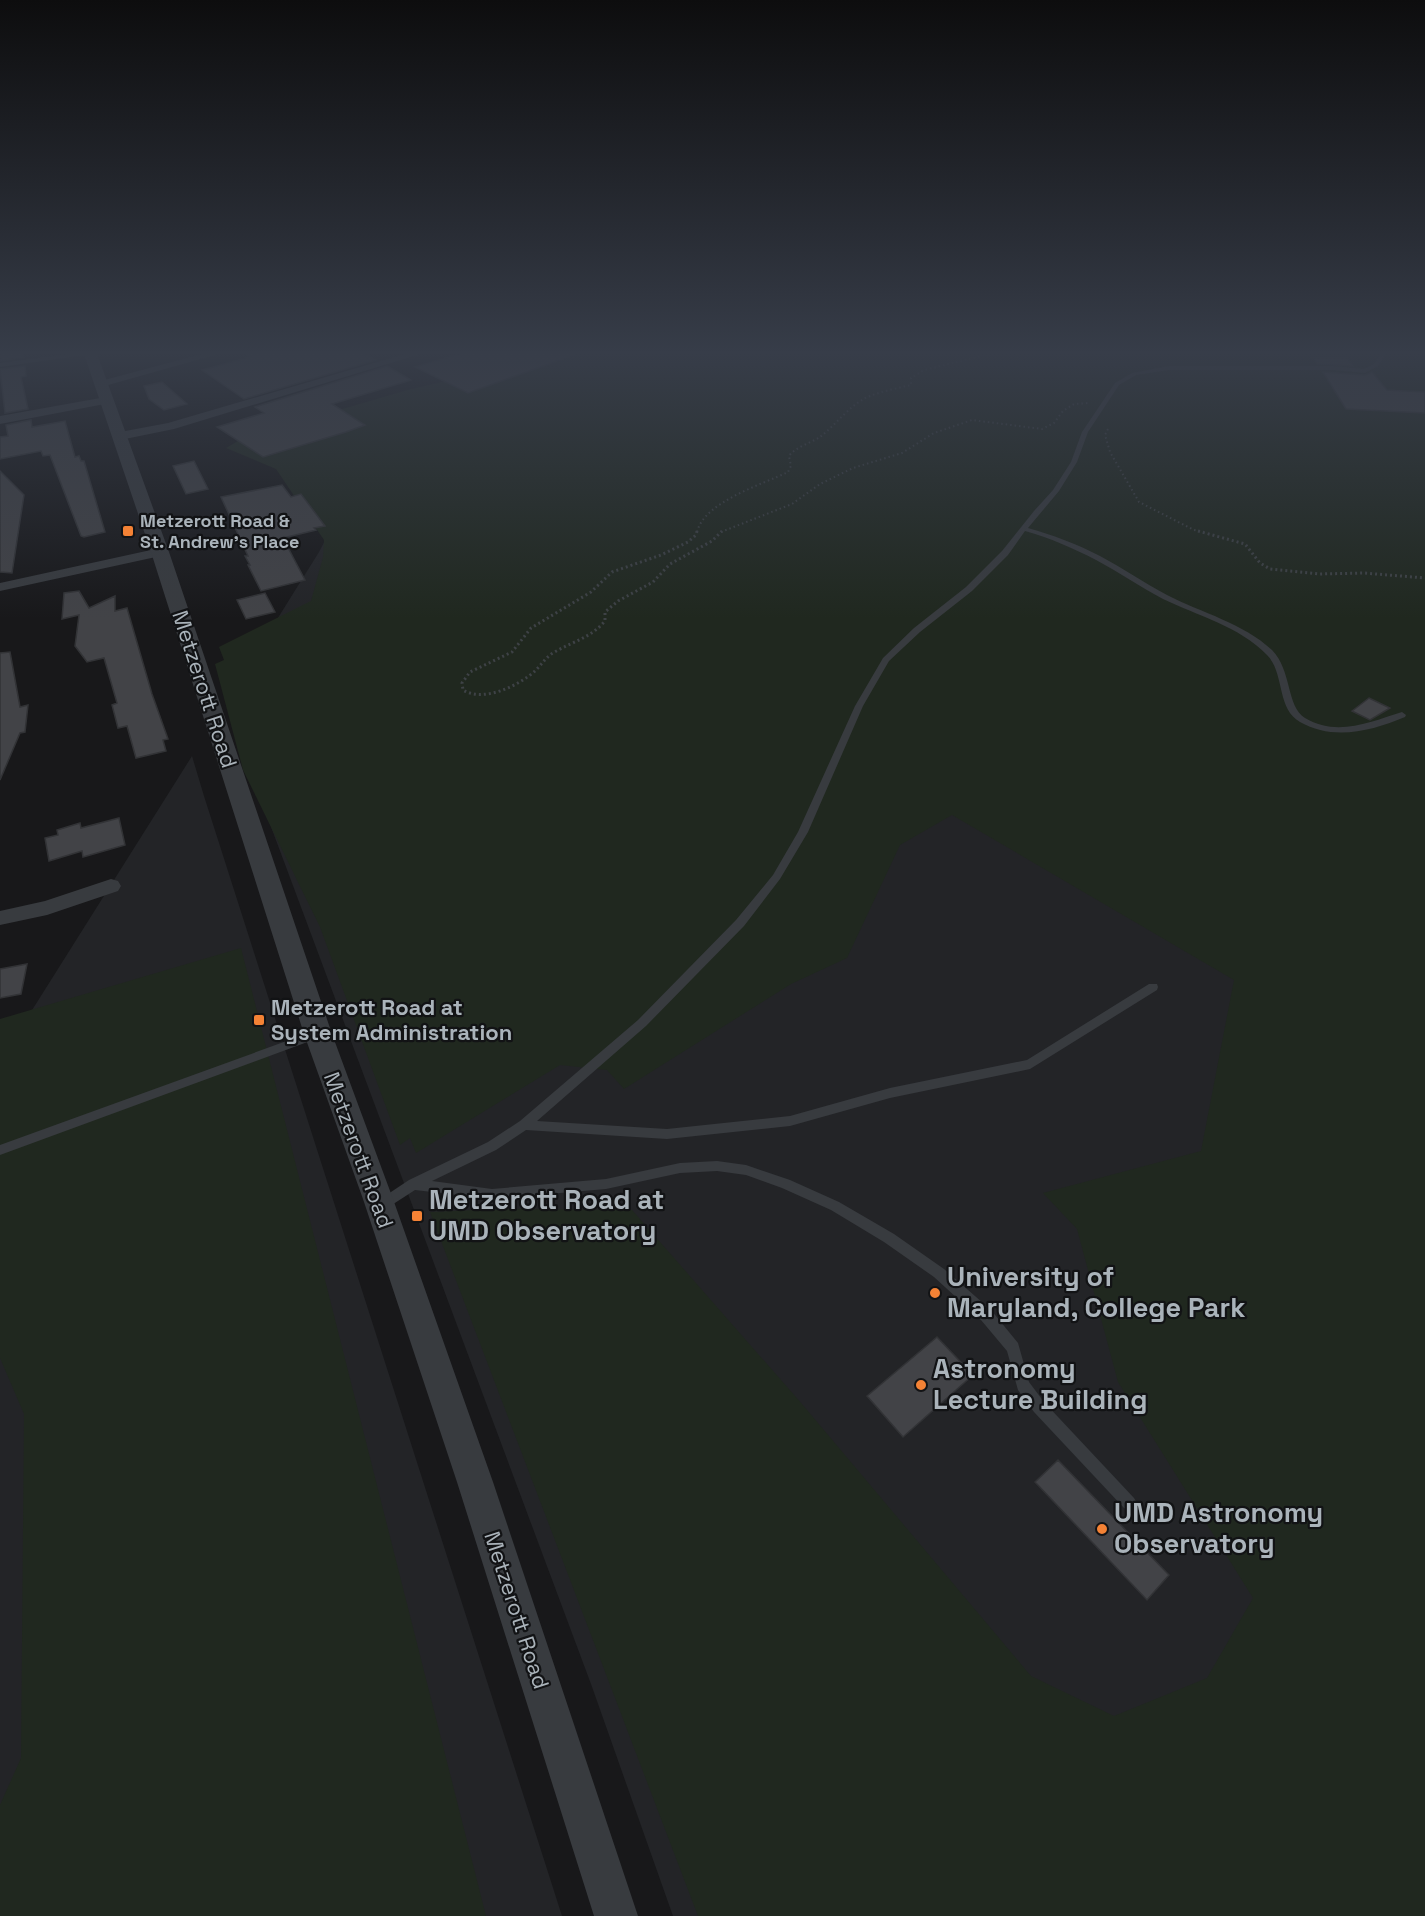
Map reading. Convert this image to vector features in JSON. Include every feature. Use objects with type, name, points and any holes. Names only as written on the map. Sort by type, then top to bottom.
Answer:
[{"type":"street","name":"Metzerott Road","points":[[122,440],[318,1034],[482,1503],[616,1916]]},
{"type":"street","points":[[0,575],[158,546]]},
{"type":"street","points":[[0,587],[158,546]]},
{"type":"street","points":[[0,918],[47,908],[111,886]]},
{"type":"lane","points":[[380,1206],[413,1184],[492,1146],[524,1125],[642,1023],[740,922],[777,877],[803,832],[855,714],[886,660],[917,630],[985,574],[1056,491],[1074,462],[1082,440]]},
{"type":"lane","points":[[1024,529],[1077,547],[1165,596],[1256,640],[1271,653],[1281,666],[1290,710],[1300,719],[1336,730],[1355,730],[1380,725],[1402,715]]},
{"type":"lane","points":[[524,1125],[668,1134],[790,1121],[890,1093],[1030,1064],[1153,987]]},
{"type":"lane","points":[[0,1150],[318,1034]]},
{"type":"lane","points":[[413,1184],[492,1194],[606,1184],[680,1168],[717,1166],[746,1170],[786,1184],[835,1206],[889,1238],[939,1273],[978,1308],[1013,1348],[1023,1385],[1039,1407],[1129,1503]]},
{"type":"path","points":[[816,440],[792,451],[789,456],[791,466],[788,472],[713,508],[699,523],[696,535],[688,542],[661,555],[612,572],[591,592],[531,628],[512,652],[470,672],[462,683],[463,690],[471,695],[482,695],[521,679],[535,671],[552,653],[597,630],[605,621],[604,612],[610,606],[653,582],[670,564],[712,541],[723,530],[792,504],[820,484],[854,468],[896,456],[922,440]]},
{"type":"path","points":[[1107,440],[1110,452],[1139,502],[1194,530],[1245,544],[1260,562],[1269,568],[1319,574],[1364,573],[1425,578]]},
{"type":"shaded area","name":"University of Maryland, College Park","points":[[239,440],[1425,440],[1425,1916],[698,1916],[430,1212],[500,1209],[632,1210],[802,1404],[1031,1676],[1114,1716],[1207,1678],[1253,1598],[1118,1382],[1077,1229],[1043,1193],[1201,1151],[1234,980],[952,815],[900,845],[847,958],[791,984],[624,1089],[607,1070],[560,1065],[416,1153],[410,1138],[400,1145],[320,927],[243,770],[215,664],[224,660],[219,647],[311,601],[323,557],[324,540],[276,469],[226,448]]},
{"type":"shaded area","name":"University of Maryland, College Park","points":[[765,440],[1425,440],[1425,1916],[673,1916],[591,1684],[261,800],[276,621],[319,552],[348,497]]},
{"type":"shaded area","points":[[192,756],[562,1916],[0,1916],[0,1061]]},
{"type":"shaded area","points":[[241,948],[486,1916],[0,1916],[0,1805],[21,1758],[24,1414],[0,1358],[0,1019]]},
{"type":"building","points":[[0,440],[70,440],[75,457],[79,456],[81,461],[84,461],[105,532],[81,536],[50,455],[43,456],[41,451],[0,459]]},
{"type":"building","points":[[238,440],[318,440],[263,457]]},
{"type":"building","points":[[194,461],[208,489],[186,494],[173,466]]},
{"type":"building","points":[[0,471],[24,495],[12,573],[0,572]]},
{"type":"building","points":[[282,485],[291,497],[301,494],[325,526],[283,538],[305,580],[261,591],[221,497]]},
{"type":"building","points":[[79,591],[89,608],[115,596],[115,611],[127,608],[152,694],[168,739],[163,740],[166,751],[136,758],[127,726],[118,728],[112,705],[117,703],[104,658],[87,662],[75,646],[79,615],[62,619],[64,593]]},
{"type":"building","points":[[265,593],[275,612],[246,619],[237,600]]},
{"type":"building","points":[[10,652],[20,707],[28,705],[25,732],[20,733],[0,780],[0,653]]},
{"type":"building","points":[[1369,698],[1390,708],[1370,720],[1352,711]]},
{"type":"building","points":[[119,818],[125,845],[83,857],[82,851],[49,861],[45,838],[58,835],[57,830],[80,823],[81,828]]},
{"type":"building","points":[[27,964],[21,994],[0,998],[0,969]]},
{"type":"building","name":"Astronomy Lecture Building","points":[[937,1337],[973,1375],[903,1437],[867,1396]]},
{"type":"building","name":"UMD Astronomy Observatory","points":[[1058,1460],[1169,1575],[1147,1600],[1035,1482]]},
{"type":"place","name":"Metzerott Road & St. Andrew's Place","points":[[128,531]]},
{"type":"place","name":"Metzerott Road at System Administration","points":[[259,1020]]},
{"type":"place","name":"Metzerott Road at UMD Observatory","points":[[417,1216]]},
{"type":"place","name":"University of Maryland, College Park","points":[[935,1293]]},
{"type":"place","name":"Astronomy Lecture Building","points":[[921,1385]]},
{"type":"place","name":"UMD Astronomy Observatory","points":[[1102,1529]]}]
